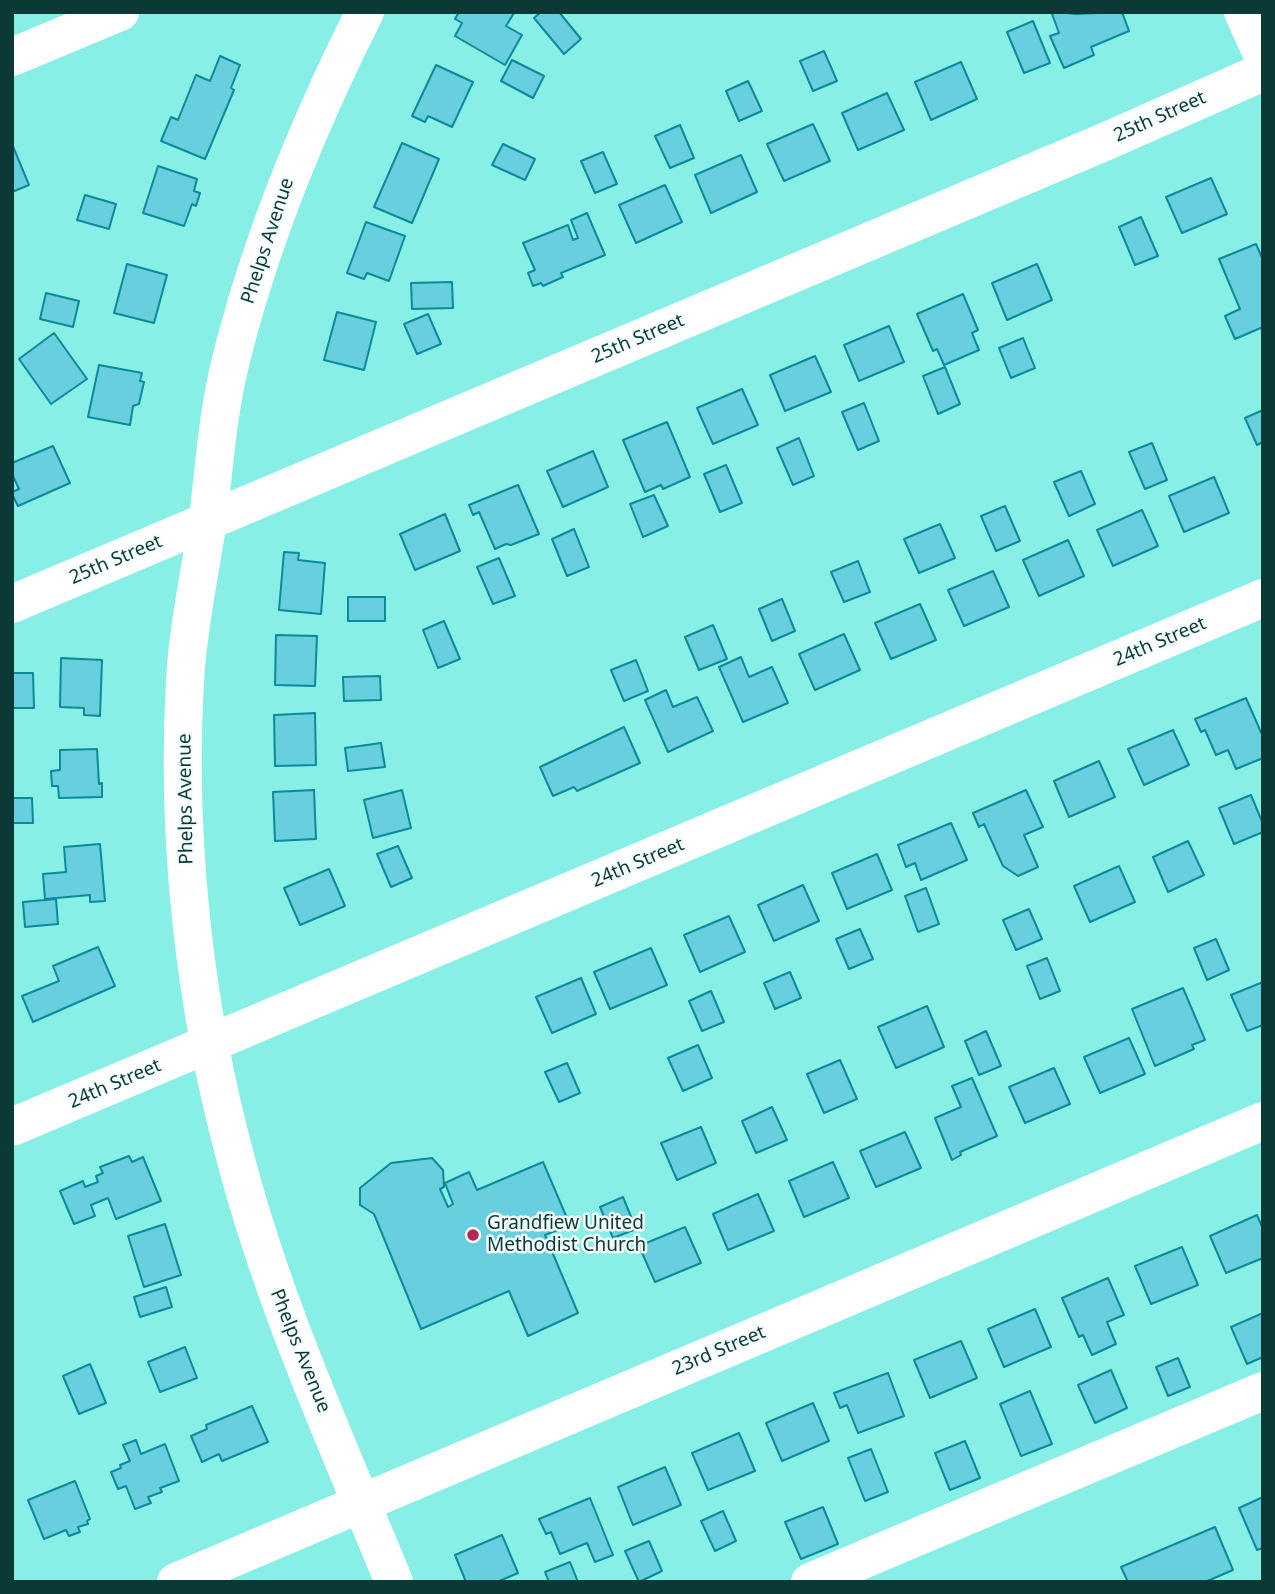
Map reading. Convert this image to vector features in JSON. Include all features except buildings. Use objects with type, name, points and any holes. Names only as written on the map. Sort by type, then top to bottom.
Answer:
[{"type":"street","points":[[12,57],[120,12]]},
{"type":"street","name":"Phelps Avenue","points":[[365,12],[326,90],[289,177],[258,265],[230,366],[187,659],[183,768],[188,884],[208,1045],[236,1160],[275,1292],[394,1582]]},
{"type":"street","points":[[1243,12],[1263,56]]},
{"type":"street","name":"25th Street","points":[[12,604],[1098,145],[1263,72]]},
{"type":"street","name":"24th Street","points":[[12,1127],[1263,598]]},
{"type":"street","name":"23rd Street","points":[[176,1582],[1263,1121]]},
{"type":"street","points":[[810,1582],[1263,1391]]},
{"type":"place","name":"Grandfiew United Methodist Church","points":[[473,1235]]}]
